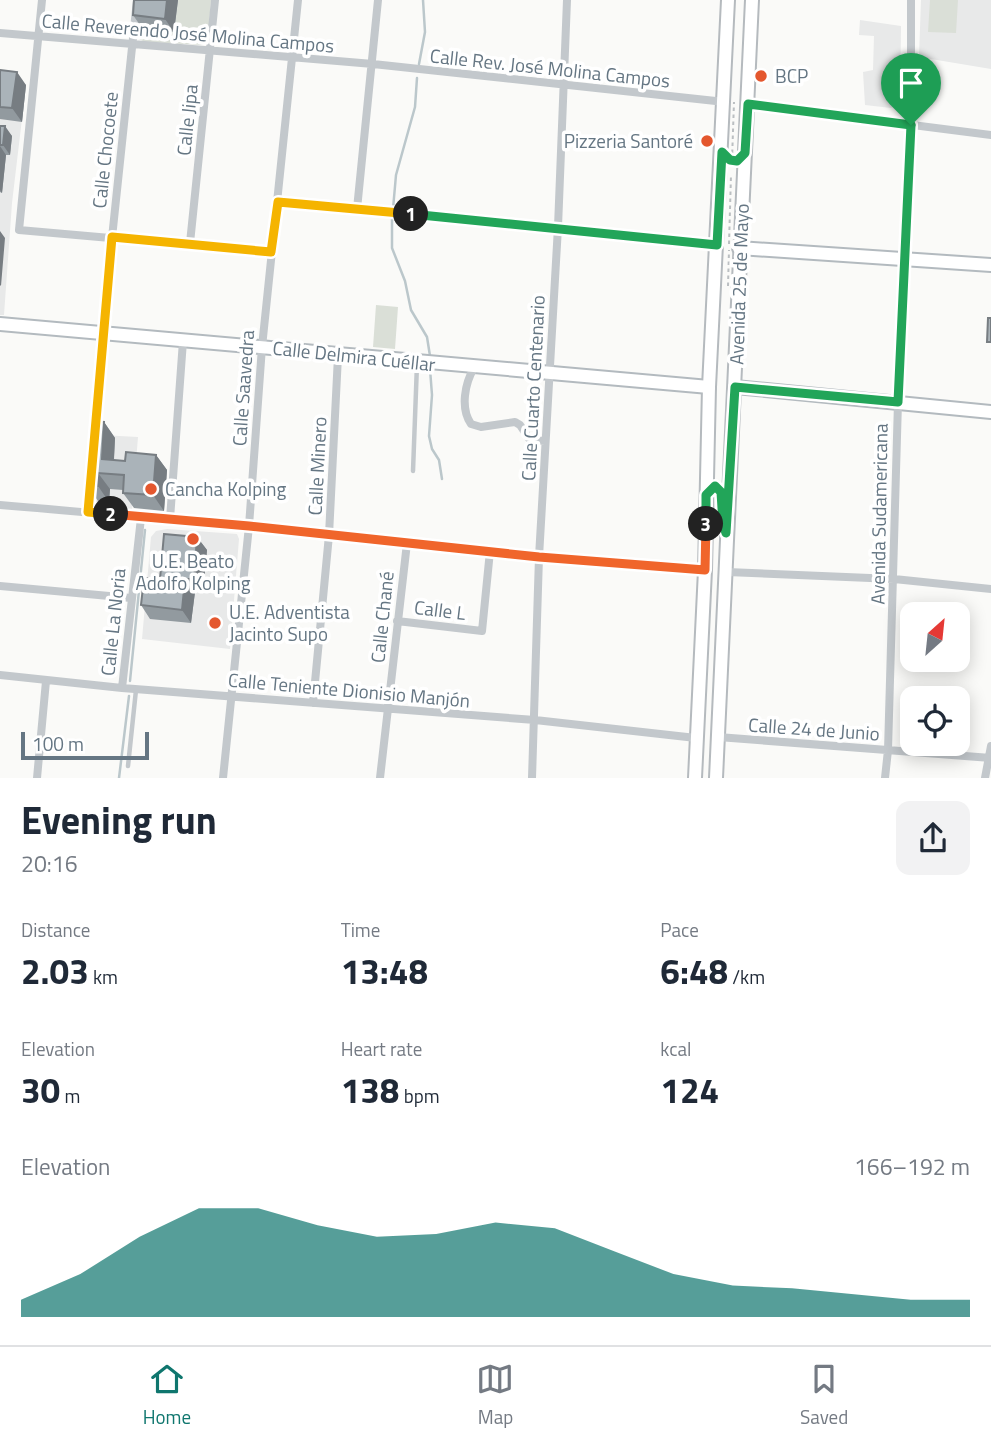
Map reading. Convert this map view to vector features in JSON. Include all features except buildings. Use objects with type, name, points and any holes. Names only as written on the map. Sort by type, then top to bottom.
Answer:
[{"type":"main road","name":"Avenida 25 de Mayo","points":[[697,778],[695,760],[705,570],[709,387],[728,0]]},
{"type":"main road","name":"Avenida 25 de Mayo","points":[[716,778],[752,0]]},
{"type":"main road","points":[[722,152],[730,160],[737,161],[745,153]]},
{"type":"main road","points":[[720,180],[734,175],[740,178],[743,186]]},
{"type":"main road","points":[[739,248],[991,265]]},
{"type":"main road","name":"Calle Delmira Cuéllar","points":[[0,324],[709,387]]},
{"type":"main road","points":[[735,387],[991,412]]},
{"type":"main road","points":[[708,447],[714,460],[720,464],[727,463],[732,456]]},
{"type":"main road","points":[[706,495],[715,486],[721,492],[726,533]]},
{"type":"street","points":[[42,0],[19,230],[271,252]]},
{"type":"street","name":"Calle Chocoete","points":[[94,443],[102,333],[137,0]]},
{"type":"street","name":"Calle Jipa","points":[[190,243],[215,0]]},
{"type":"street","name":"Calle Saavedra","points":[[223,778],[249,526],[271,252],[298,0]]},
{"type":"street","points":[[357,209],[378,0]]},
{"type":"street","name":"Calle Cuarto Centenario","points":[[531,778],[539,557],[558,228],[567,0]]},
{"type":"street","name":"Avenida Sudamericana","points":[[885,778],[911,125],[911,0]]},
{"type":"street","name":"Calle Reverendo José Molina Campos","points":[[0,33],[373,64]]},
{"type":"street","name":"Calle Rev. José Molina Campos","points":[[373,64],[724,102]]},
{"type":"street","points":[[748,104],[991,135]]},
{"type":"street","points":[[278,202],[717,245]]},
{"type":"street","points":[[170,519],[183,341]]},
{"type":"street","name":"Calle Minero","points":[[313,703],[329,535],[338,356]]},
{"type":"street","points":[[474,368],[465,391],[467,419],[471,425],[481,427],[515,422],[530,440],[545,441]]},
{"type":"street","points":[[88,512],[92,471]]},
{"type":"street","points":[[0,505],[249,526],[539,557],[705,570]]},
{"type":"street","name":"Calle La Noria","points":[[122,688],[141,518]]},
{"type":"street","name":"Calle Chané","points":[[380,778],[407,543]]},
{"type":"street","name":"Calle L","points":[[397,621],[482,631],[490,551]]},
{"type":"street","points":[[727,572],[894,579],[991,589]]},
{"type":"street","points":[[0,586],[131,598]]},
{"type":"street","name":"Calle Teniente Dionisio Manjón","points":[[0,675],[122,688],[534,720],[696,738]]},
{"type":"street","points":[[37,778],[46,681]]},
{"type":"street","name":"Calle 24 de Junio","points":[[718,737],[990,758]]},
{"type":"street","points":[[985,778],[991,746]]},
{"type":"lane","points":[[413,471],[417,363]]},
{"type":"lane","points":[[128,766],[136,689]]},
{"type":"shaded area","points":[[140,0],[142,28],[174,32],[178,0],[211,0],[208,37],[204,45],[145,42],[139,39],[137,30]]},
{"type":"shaded area","points":[[921,0],[991,0],[991,69],[919,57]]},
{"type":"shaded area","points":[[930,0],[958,0],[956,33],[928,32]]},
{"type":"shaded area","points":[[860,20],[901,26],[900,102],[891,108],[865,105],[863,72],[873,70],[874,36],[859,35]]},
{"type":"shaded area","points":[[0,82],[26,85],[12,203],[4,315],[0,315]]},
{"type":"shaded area","points":[[376,305],[398,307],[395,349],[373,347]]},
{"type":"shaded area","points":[[101,435],[138,437],[132,510],[104,507],[96,502]]},
{"type":"shaded area","points":[[167,529],[237,534],[239,539],[230,649],[142,639],[151,537],[156,531]]},
{"type":"waterway","points":[[419,64],[425,32],[423,0]]},
{"type":"waterway","points":[[393,209],[396,175],[415,107],[417,78]]},
{"type":"waterway","points":[[392,218],[392,248],[405,281],[411,310],[427,337],[430,356]]},
{"type":"waterway","points":[[430,369],[432,395],[429,436],[432,449],[439,460],[442,479]]},
{"type":"waterway","points":[[130,681],[145,530]]},
{"type":"waterway","points":[[119,778],[129,696]]},
{"type":"place","name":"BCP","points":[[761,76]]},
{"type":"place","name":"Pizzeria Santoré","points":[[707,141]]},
{"type":"place","name":"Cancha Kolping","points":[[151,489]]},
{"type":"place","name":"U.E. Beato Adolfo Kolping","points":[[193,539]]},
{"type":"place","name":"U.E. Adventista Jacinto Supo","points":[[215,623]]},
{"type":"route","points":[[748,104],[911,125],[898,402],[735,387],[726,533],[721,492],[715,486],[706,495],[705,570],[539,557],[88,512],[112,237],[271,252],[278,202],[717,245],[722,152],[730,160],[737,161],[745,153],[748,104]]}]
